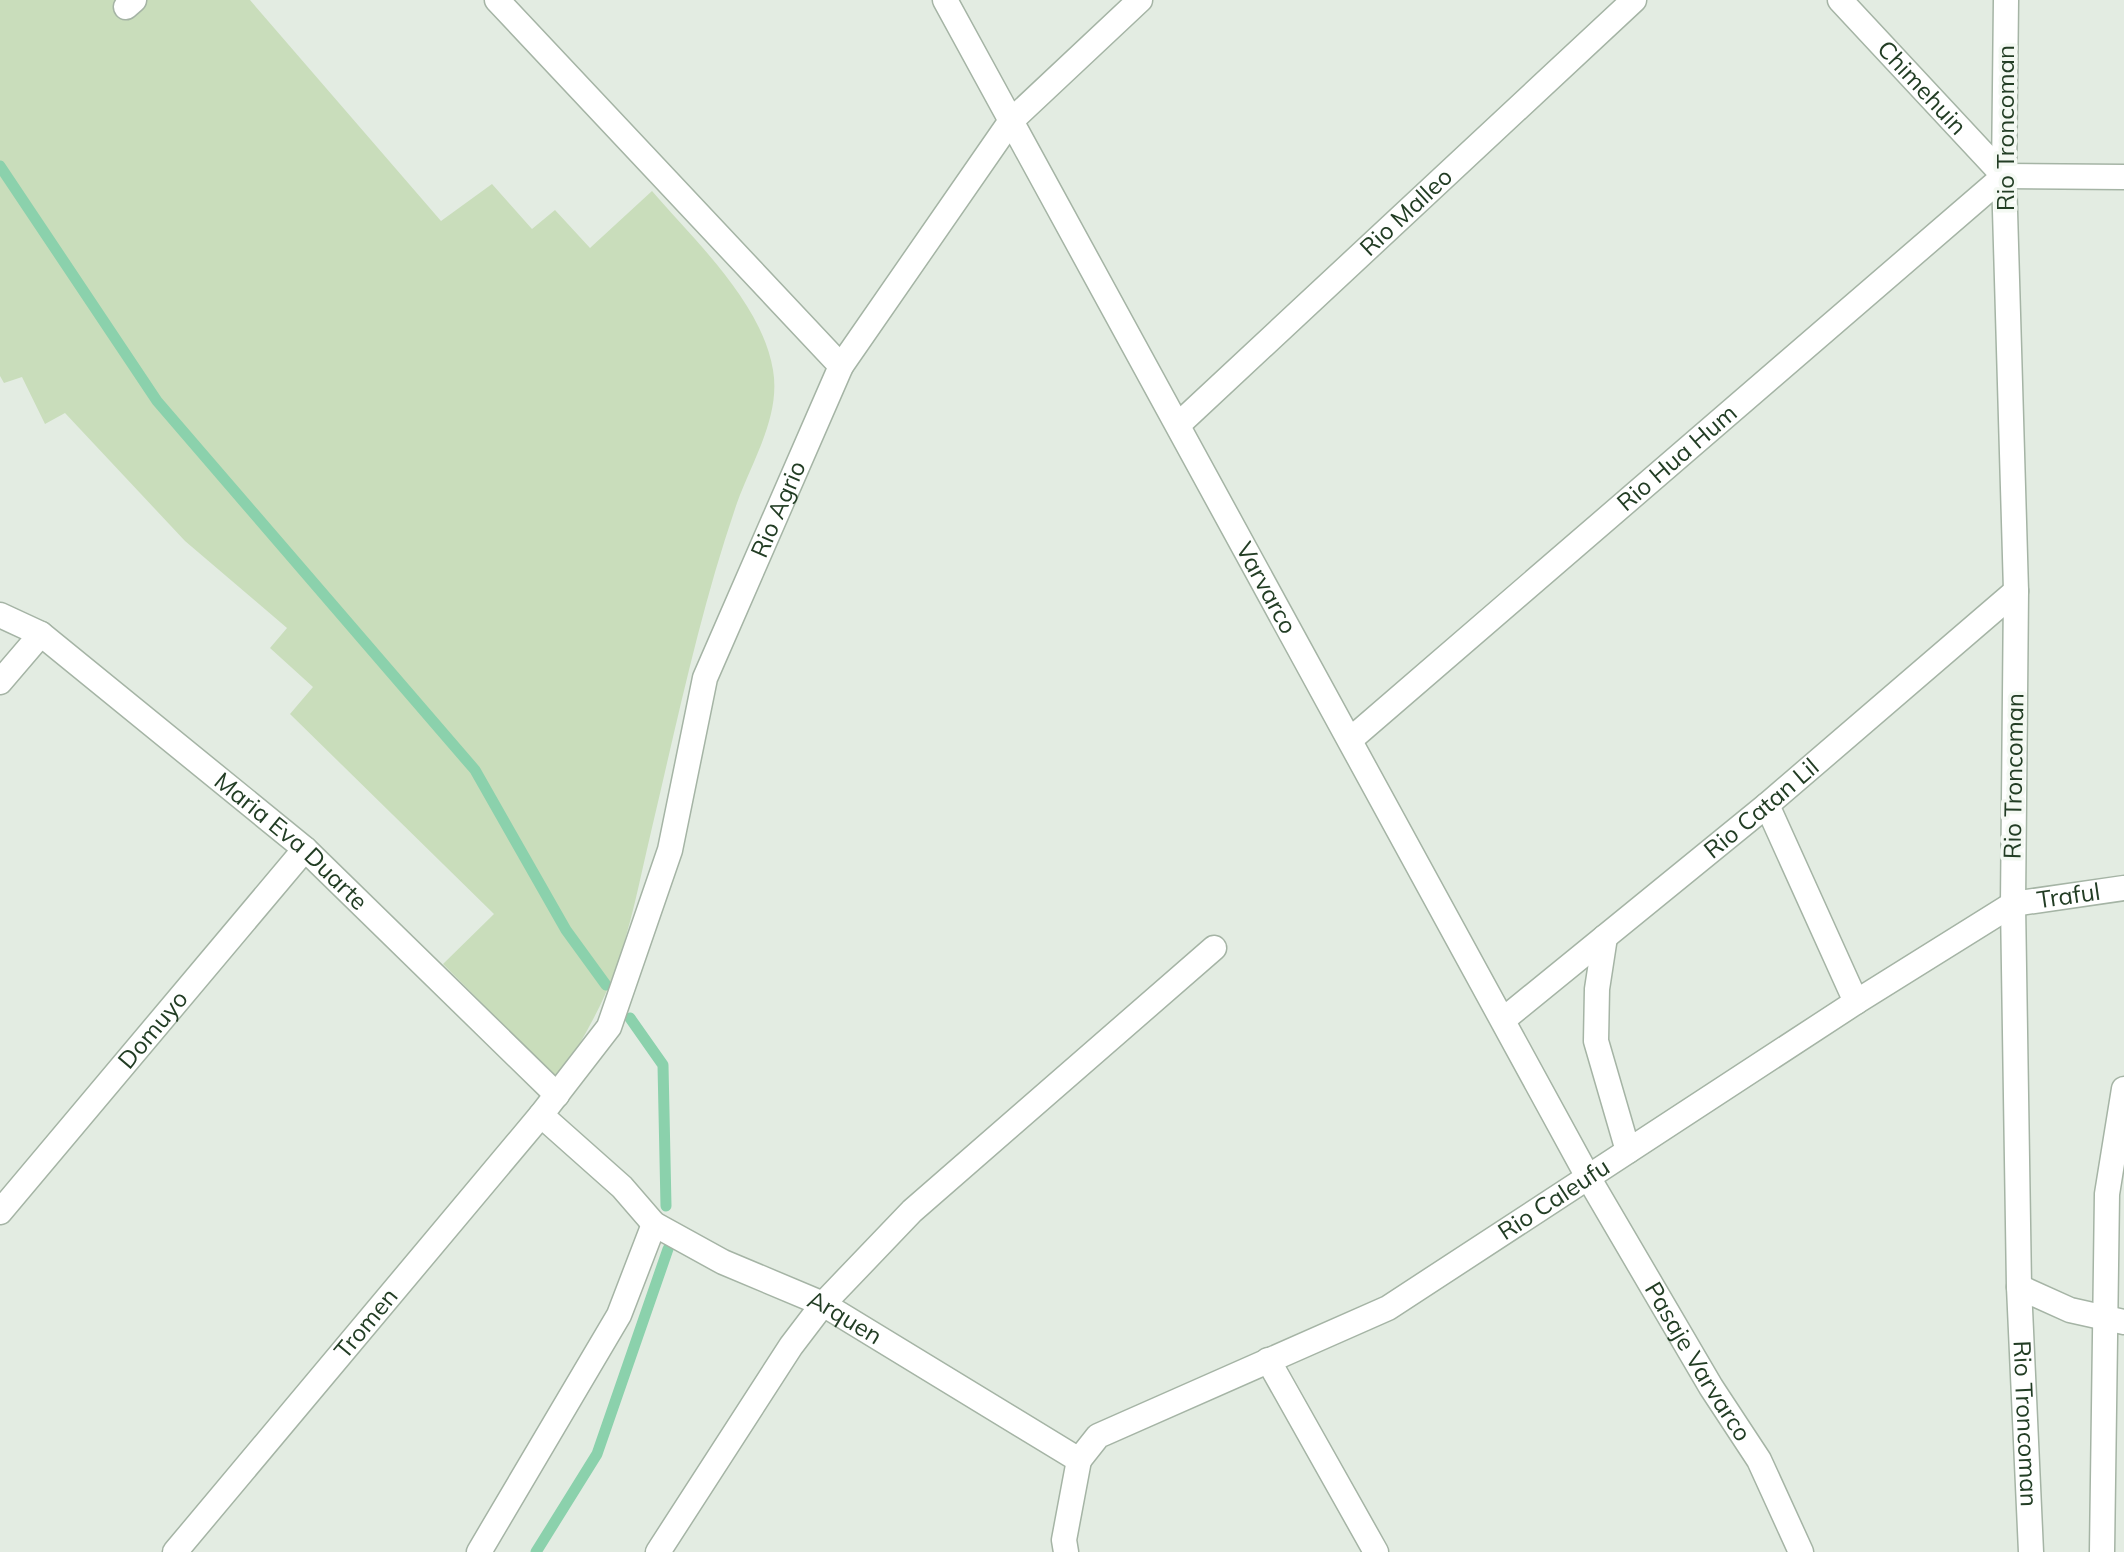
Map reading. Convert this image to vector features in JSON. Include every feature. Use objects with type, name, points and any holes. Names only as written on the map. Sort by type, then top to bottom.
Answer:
[{"type":"street","points":[[497,0],[841,366]]},
{"type":"street","name":"Varvarco","points":[[945,0],[1588,1177]]},
{"type":"street","name":"Rio Agrio","points":[[557,1095],[609,1027],[670,850],[705,678],[841,366],[1010,122],[1140,0]]},
{"type":"street","name":"Rio Malleo","points":[[1178,425],[1634,0]]},
{"type":"street","name":"Chimehuin","points":[[1840,0],[2004,176]]},
{"type":"street","name":"Rio Troncoman","points":[[2006,0],[2004,176],[2016,591],[2013,904],[2019,1287],[2031,1552]]},
{"type":"street","points":[[2004,176],[2124,177]]},
{"type":"street","name":"Rio Hua Hum","points":[[1350,740],[2004,176]]},
{"type":"street","name":"Rio Catan Lil","points":[[1503,1020],[1767,805],[2016,591]]},
{"type":"street","name":"Maria Eva Duarte","points":[[0,615],[41,634],[305,849],[557,1095]]},
{"type":"street","points":[[0,682],[41,634]]},
{"type":"street","points":[[1767,805],[1856,1002]]},
{"type":"street","name":"Domuyo","points":[[0,1212],[305,849]]},
{"type":"street","name":"Traful","points":[[2013,904],[2124,888]]},
{"type":"street","name":"Rio Caleufu","points":[[1079,1460],[1098,1436],[1388,1308],[1856,1002],[2013,904]]},
{"type":"street","points":[[1605,937],[1597,989],[1596,1041],[1628,1151]]},
{"type":"street","points":[[658,1552],[791,1346],[823,1304],[912,1211],[1214,948]]},
{"type":"street","points":[[2102,1552],[2114,1320],[2107,1194],[2124,1089]]},
{"type":"street","name":"Tromen","points":[[175,1552],[557,1095]]},
{"type":"street","name":"Arquen","points":[[541,1115],[622,1187],[654,1224],[723,1262],[823,1304],[1079,1460]]},
{"type":"street","name":"Pasaje Varvarco","points":[[1588,1177],[1711,1387],[1759,1460],[1801,1552]]},
{"type":"street","points":[[479,1552],[619,1315],[654,1224]]},
{"type":"street","points":[[2019,1287],[2070,1310],[2114,1320]]},
{"type":"street","points":[[1268,1360],[1376,1552]]},
{"type":"street","points":[[1066,1552],[1064,1540],[1079,1460]]},
{"type":"green space","points":[[0,0],[250,0],[441,221],[492,184],[532,229],[555,210],[590,248],[652,191],[724,274],[756,321],[773,370],[773,404],[769,421],[737,503],[700,625],[620,956],[596,1014],[558,1080],[443,964],[494,914],[290,714],[313,687],[270,648],[287,628],[185,541],[65,413],[45,424],[22,377],[4,383],[0,376]]},
{"type":"waterway","points":[[0,166],[157,401],[475,770],[566,930],[606,985]]},
{"type":"waterway","points":[[630,1018],[663,1065],[666,1206]]},
{"type":"waterway","points":[[536,1552],[597,1454],[668,1249]]}]
